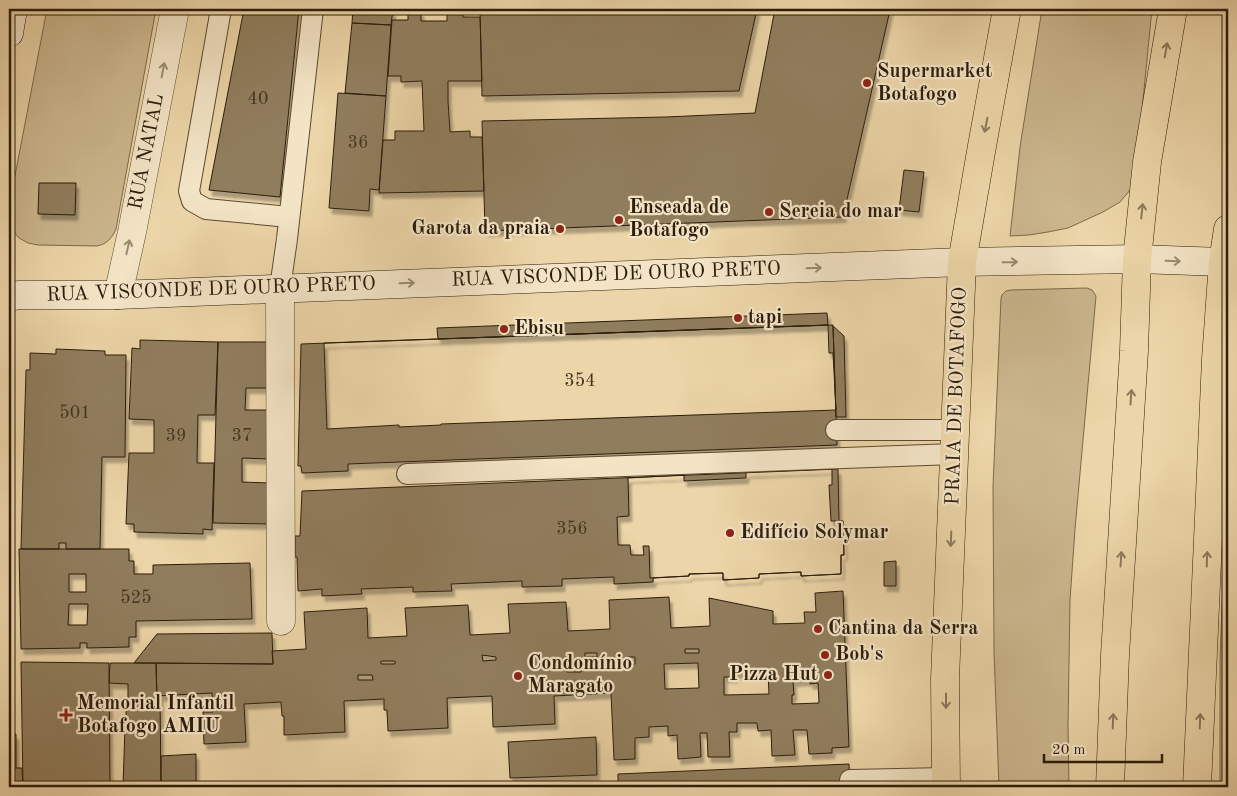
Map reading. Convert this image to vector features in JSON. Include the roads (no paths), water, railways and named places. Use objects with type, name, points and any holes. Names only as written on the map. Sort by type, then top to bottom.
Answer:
[{"type":"main road","name":"PRAIA DE BOTAFOGO","points":[[946,783],[945,679],[962,262],[1007,9]]},
{"type":"main road","points":[[1110,787],[1115,655],[1134,351],[1137,259],[1147,162],[1173,9]]},
{"type":"main road","points":[[1197,787],[1216,369],[1223,262],[1228,229]]},
{"type":"street","points":[[9,33],[13,9]]},
{"type":"street","name":"RUA NATAL","points":[[118,294],[134,222],[175,9]]},
{"type":"street","name":"RUA VISCONDE DE OURO PRETO","points":[[9,297],[19,295],[118,294],[962,262],[1137,259],[1223,262]]},
{"type":"street","points":[[280,288],[281,621]]},
{"type":"lane","points":[[221,9],[189,191],[192,201],[206,209],[289,217]]},
{"type":"lane","points":[[280,288],[313,9]]},
{"type":"lane","points":[[836,430],[955,442]]},
{"type":"lane","points":[[407,474],[955,442]]},
{"type":"lane","points":[[850,780],[946,783]]},
{"type":"place","name":"Supermarket Botafogo","points":[[867,83]]},
{"type":"place","name":"Sereia do mar","points":[[769,212]]},
{"type":"place","name":"Enseada de Botafogo","points":[[619,220]]},
{"type":"place","name":"Garota da praia","points":[[560,229]]},
{"type":"place","name":"tapi","points":[[738,318]]},
{"type":"place","name":"Ebisu","points":[[504,329]]},
{"type":"place","name":"Edifício Solymar","points":[[730,533]]},
{"type":"place","name":"Cantina da Serra","points":[[818,629]]},
{"type":"place","name":"Bob's","points":[[825,655]]},
{"type":"place","name":"Pizza Hut","points":[[828,675]]},
{"type":"place","name":"Condomínio Maragato","points":[[518,676]]},
{"type":"place","name":"Memorial Infantil Botafogo AMIU","points":[[66,715]]}]
